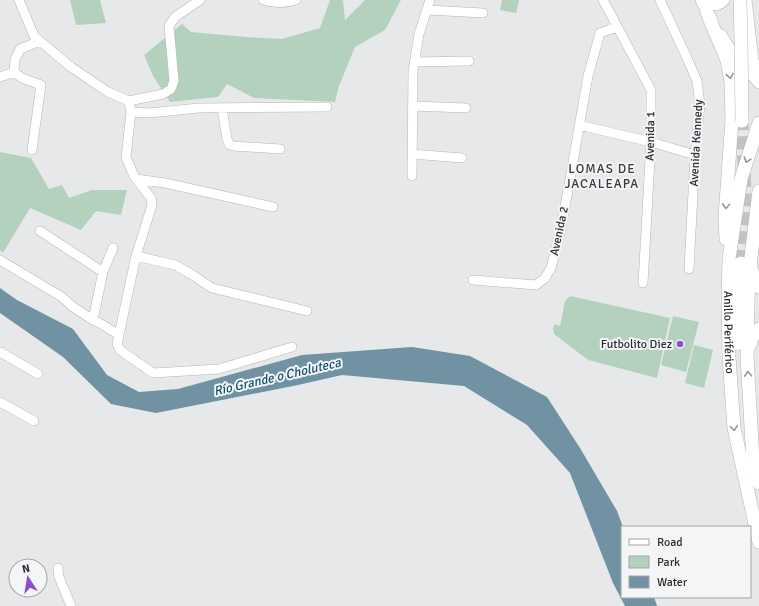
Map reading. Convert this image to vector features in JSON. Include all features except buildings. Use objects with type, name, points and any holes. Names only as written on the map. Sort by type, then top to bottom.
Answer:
[{"type":"highway","points":[[740,0],[742,121]]},
{"type":"highway","points":[[707,13],[728,60],[731,82],[732,119],[725,216],[726,238],[740,263],[737,358],[739,396],[753,461]]},
{"type":"highway","name":"Anillo Periférico","points":[[759,123],[741,179],[740,263],[748,299],[747,356],[753,461],[759,482]]},
{"type":"highway","name":"Anillo Periférico","points":[[759,191],[728,304],[729,357],[734,428],[759,542]]},
{"type":"main road","points":[[701,0],[707,13],[730,49],[759,83]]},
{"type":"main road","points":[[704,0],[714,5],[721,4],[724,0]]},
{"type":"main road","points":[[746,0],[753,61],[759,75]]},
{"type":"main road","points":[[740,263],[759,288]]},
{"type":"main road","points":[[747,356],[752,340],[759,328]]},
{"type":"street","points":[[19,0],[34,36],[71,67],[108,92],[129,101],[163,94],[171,89],[174,81],[169,26],[175,17],[200,0]]},
{"type":"street","points":[[263,0],[275,3],[296,0]]},
{"type":"street","points":[[412,176],[413,71],[419,34],[430,0]]},
{"type":"street","name":"Avenida 1","points":[[603,0],[651,90],[651,142],[643,284]]},
{"type":"street","name":"Avenida Kennedy","points":[[660,0],[697,81],[700,104],[695,155],[689,270]]},
{"type":"street","points":[[428,10],[483,13]]},
{"type":"street","name":"Avenida 2","points":[[473,280],[536,285],[545,278],[551,268],[572,172],[588,76],[600,33],[617,27]]},
{"type":"street","points":[[14,72],[15,60],[20,49],[40,41]]},
{"type":"street","points":[[415,62],[469,61]]},
{"type":"street","points":[[0,77],[14,72]]},
{"type":"street","points":[[14,72],[22,78],[41,85],[32,150]]},
{"type":"street","points":[[129,101],[131,112],[126,157],[136,179],[151,198],[152,205],[136,256],[117,344],[120,350],[153,373],[219,369],[292,347]]},
{"type":"street","points":[[412,106],[466,108]]},
{"type":"street","points":[[131,112],[149,113],[199,108],[327,107]]},
{"type":"street","points":[[222,108],[229,144],[233,146],[280,149]]},
{"type":"street","points":[[579,125],[651,142],[695,155]]},
{"type":"street","points":[[412,154],[462,158]]},
{"type":"street","points":[[136,179],[165,183],[273,207]]},
{"type":"street","points":[[40,231],[103,272]]},
{"type":"street","points":[[93,320],[103,272],[113,248]]},
{"type":"street","points":[[136,256],[175,265],[212,288],[307,311]]},
{"type":"street","points":[[0,260],[62,297],[73,307],[119,335]]},
{"type":"street","points":[[0,352],[38,374]]},
{"type":"street","points":[[0,402],[34,421]]},
{"type":"street","points":[[58,568],[59,577],[71,606]]},
{"type":"green space","points":[[70,0],[100,0],[106,23],[76,25]]},
{"type":"green space","points":[[330,0],[343,0],[345,20],[365,0],[401,0],[385,30],[355,47],[339,86],[335,102],[254,98],[227,84],[218,97],[170,102],[153,76],[144,55],[182,24],[191,32],[282,39],[320,28]]},
{"type":"green space","points":[[502,0],[519,0],[516,13],[500,10]]},
{"type":"green space","points":[[0,152],[31,158],[49,189],[62,185],[69,198],[92,190],[127,190],[121,215],[96,211],[81,230],[30,208],[3,253],[0,250]]},
{"type":"green space","points":[[570,296],[670,318],[657,378],[588,360],[554,334],[553,329],[555,324],[560,326],[565,301]]},
{"type":"green space","name":"Futbolito Diez","points":[[673,316],[699,322],[686,372],[661,365]]},
{"type":"green space","name":"Futbolito Diez","points":[[694,345],[713,350],[704,388],[685,383]]},
{"type":"water","name":"Río Grande o Choluteca","points":[[0,288],[17,300],[73,329],[107,375],[139,392],[178,389],[302,355],[412,347],[470,356],[547,397],[580,448],[617,511],[623,526],[621,526],[621,598],[654,598],[657,606],[625,606],[613,583],[570,473],[527,425],[464,386],[342,375],[156,413],[111,404],[63,357],[0,313]]},
{"type":"tunnel","points":[[741,263],[745,192],[742,121]]},
{"type":"place","name":"Futbolito Diez","points":[[680,344]]},
{"type":"district","name":"LOMAS DE JACALEAPA","points":[[602,176]]}]
